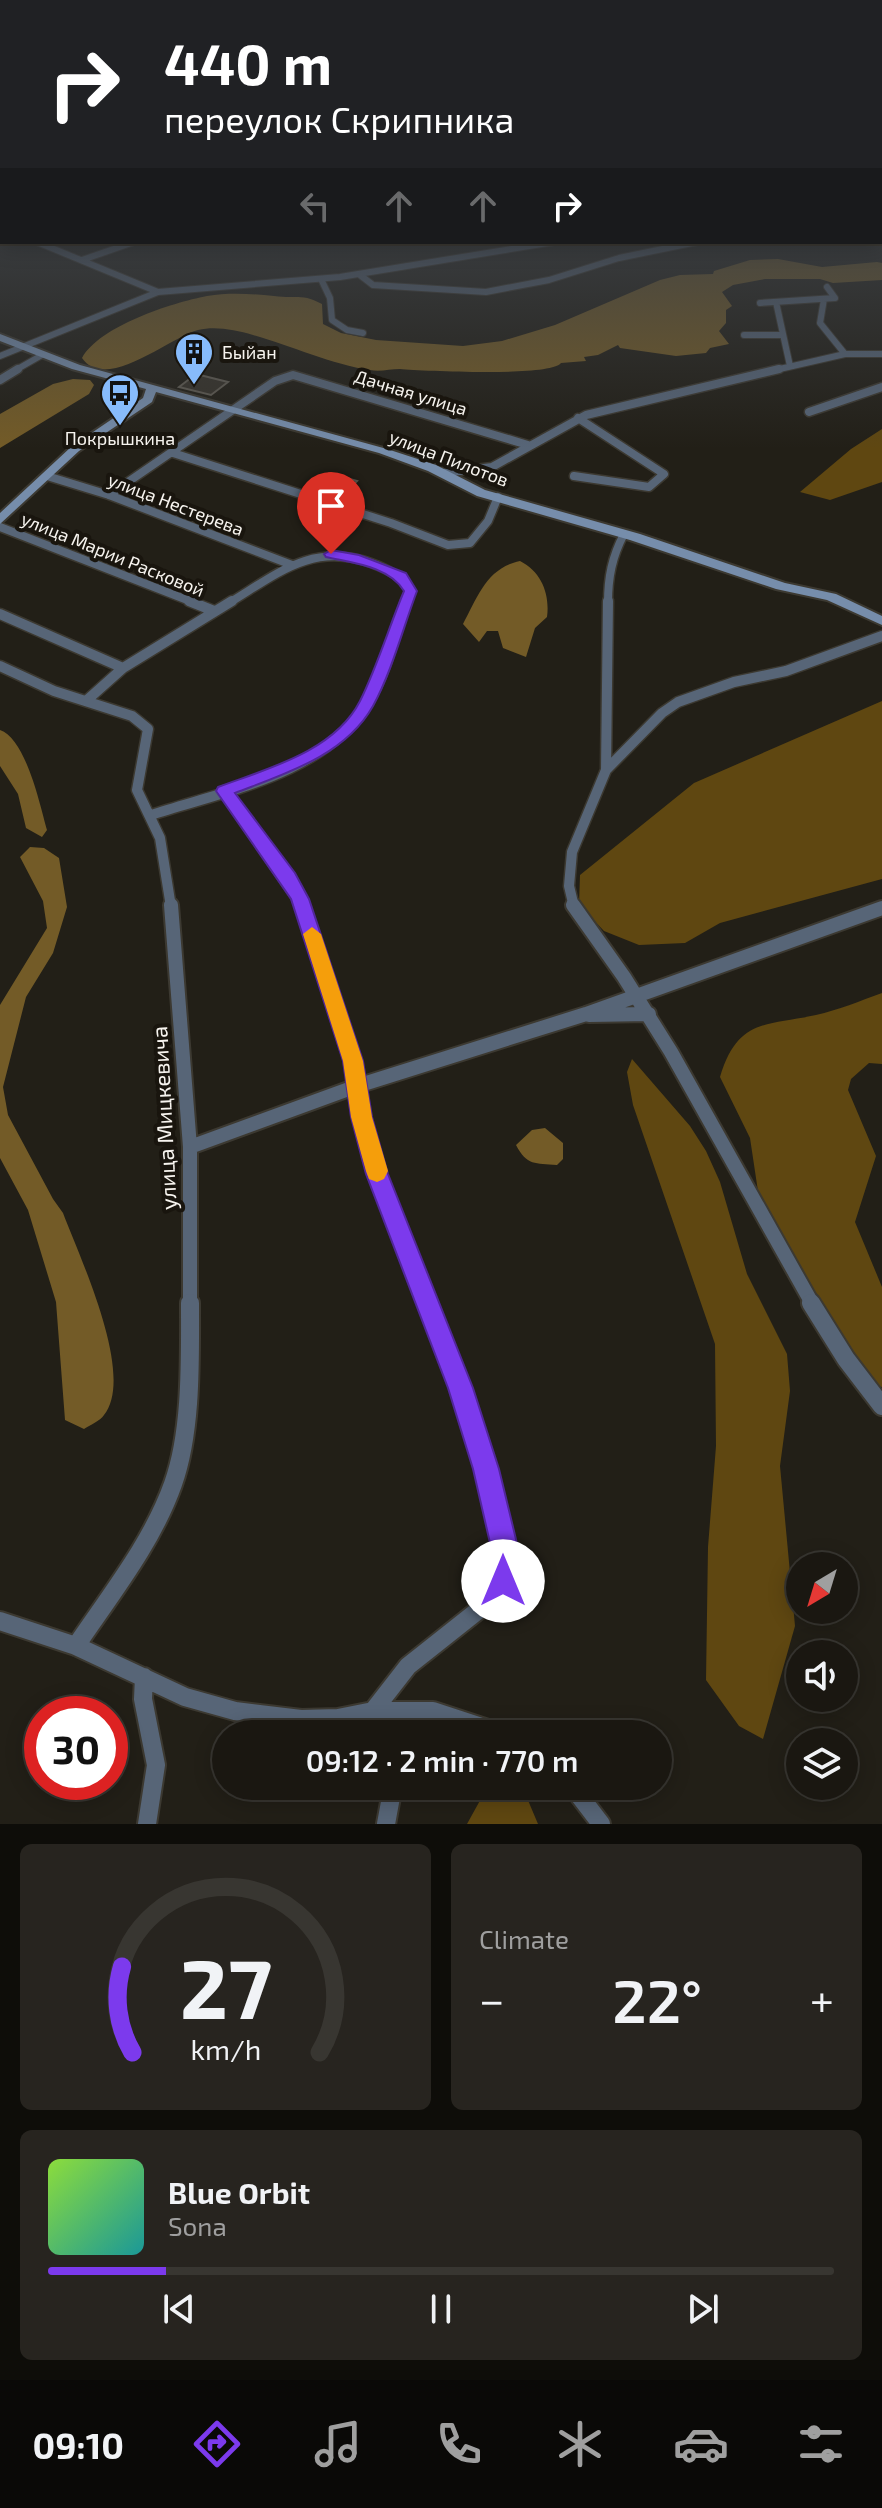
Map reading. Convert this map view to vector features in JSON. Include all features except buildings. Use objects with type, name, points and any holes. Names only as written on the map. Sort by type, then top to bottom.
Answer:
[{"type":"street","points":[[125,278],[158,292]]},
{"type":"street","points":[[0,356],[158,292],[330,278]]},
{"type":"street","points":[[363,278],[369,284],[378,286],[486,292],[555,278]]},
{"type":"street","name":"Дачная улица","points":[[321,279],[330,298],[332,320],[337,326],[363,333]]},
{"type":"street","points":[[760,303],[835,298],[827,287]]},
{"type":"street","points":[[824,299],[820,323],[845,354]]},
{"type":"street","points":[[776,302],[790,366]]},
{"type":"street","points":[[744,335],[781,335]]},
{"type":"street","name":"улица Пилотов","points":[[0,337],[42,355],[151,389],[383,451],[443,473],[468,489],[624,534],[781,586],[831,597],[882,621]]},
{"type":"street","points":[[443,473],[492,467],[578,418],[845,354],[882,354]]},
{"type":"street","points":[[0,380],[42,355]]},
{"type":"street","name":"Дачная улица","points":[[235,411],[284,376],[302,376],[528,445]]},
{"type":"street","points":[[809,412],[882,387]]},
{"type":"street","points":[[0,520],[85,441],[148,400],[151,389]]},
{"type":"street","points":[[109,495],[235,411]]},
{"type":"street","points":[[574,476],[649,487],[664,474],[578,418]]},
{"type":"street","points":[[173,453],[418,532],[448,545],[470,543],[488,521],[498,497]]},
{"type":"street","name":"улица Нестерева","points":[[47,476],[109,495],[292,565]]},
{"type":"street","name":"улица Марии Расковой","points":[[0,527],[214,611]]},
{"type":"street","points":[[624,534],[611,563],[607,590],[606,770],[600,793],[575,838],[568,875],[569,894],[573,906],[649,1014],[722,1140],[821,1324],[882,1406]]},
{"type":"street","points":[[86,701],[123,668],[292,565],[331,554],[354,558],[401,576],[410,591],[366,705],[349,726],[297,763],[151,815]]},
{"type":"street","points":[[0,614],[123,668]]},
{"type":"street","points":[[606,770],[662,713],[678,702],[707,690],[786,671],[882,636]]},
{"type":"street","name":"улица Мицкевича","points":[[0,666],[54,691],[132,716],[148,729],[137,790],[151,815],[169,879],[190,1147],[190,1380],[174,1481],[160,1515],[138,1554],[76,1646]]},
{"type":"street","points":[[224,791],[300,899],[345,1034],[361,1117],[377,1174],[461,1388],[486,1469],[507,1556],[503,1581],[490,1601],[408,1666],[373,1711]]},
{"type":"street","points":[[190,1147],[357,1086],[586,1014],[882,908]]},
{"type":"street","points":[[586,1014],[609,1017],[649,1014]]},
{"type":"street","points":[[0,1621],[76,1646],[185,1697],[235,1711],[301,1719],[338,1718],[373,1711],[433,1711],[460,1720]]},
{"type":"street","points":[[144,1677],[140,1698],[155,1755],[155,1786],[147,1824]]},
{"type":"street","points":[[396,1711],[396,1720]]},
{"type":"street","points":[[386,1824],[390,1800]]},
{"type":"street","points":[[583,1800],[601,1824]]},
{"type":"shaded area","points":[[668,278],[882,278],[833,283],[820,279],[765,279],[733,285],[722,292],[732,306],[726,310],[726,323],[719,331],[729,344],[710,348],[706,353],[676,356],[620,348],[618,345],[598,355],[584,357],[586,361],[535,370],[374,371],[341,364],[253,335],[205,329],[122,366],[106,369],[93,367],[82,358],[91,346],[120,326],[175,304],[216,295],[304,297],[322,304],[323,324],[341,333],[376,340],[463,346],[502,341],[555,325]]},
{"type":"shaded area","points":[[73,379],[90,380],[94,385],[89,394],[0,448],[0,414],[53,384]]},
{"type":"shaded area","points":[[882,429],[882,482],[830,500],[800,492],[851,449]]},
{"type":"shaded area","points":[[520,561],[539,578],[547,601],[547,617],[535,628],[526,657],[503,648],[498,631],[487,631],[479,642],[463,624],[491,577]]},
{"type":"shaded area","points":[[882,701],[882,879],[720,923],[685,943],[639,945],[604,931],[579,905],[580,875],[694,783]]},
{"type":"shaded area","points":[[0,730],[17,746],[31,774],[47,830],[42,837],[26,828],[18,794],[0,766]]},
{"type":"shaded area","points":[[30,847],[44,848],[59,858],[67,907],[53,953],[26,997],[3,1087],[8,1115],[63,1213],[102,1315],[113,1373],[112,1397],[104,1415],[84,1429],[65,1420],[56,1302],[28,1210],[0,1158],[0,1005],[47,928],[43,901],[20,857]]},
{"type":"shaded area","points":[[882,993],[882,1064],[869,1063],[851,1079],[848,1090],[876,1156],[855,1222],[882,1287],[882,1387],[863,1384],[762,1218],[750,1138],[720,1077],[736,1044],[756,1028],[824,1013]]},
{"type":"shaded area","points":[[632,1059],[690,1126],[706,1151],[720,1182],[747,1274],[787,1354],[790,1391],[780,1466],[788,1552],[786,1624],[795,1626],[791,1640],[786,1640],[786,1658],[763,1739],[739,1726],[706,1680],[708,1547],[716,1446],[715,1344],[633,1105],[627,1072]]},
{"type":"shaded area","points":[[545,1128],[563,1143],[563,1159],[557,1165],[528,1160],[516,1145],[532,1130]]},
{"type":"shaded area","points":[[480,1800],[528,1800],[538,1824],[467,1824]]},
{"type":"slow traffic","points":[[312,934],[353,1061],[361,1117],[377,1171]]},
{"type":"place","name":"Быйан","points":[[194,386]]},
{"type":"place","name":"Покрышкина","points":[[120,427]]},
{"type":"route","points":[[331,554],[354,558],[401,576],[409,584],[410,591],[366,705],[349,726],[297,763],[224,791],[300,899],[353,1061],[361,1117],[377,1174],[461,1388],[486,1469],[507,1556],[503,1581]]}]
